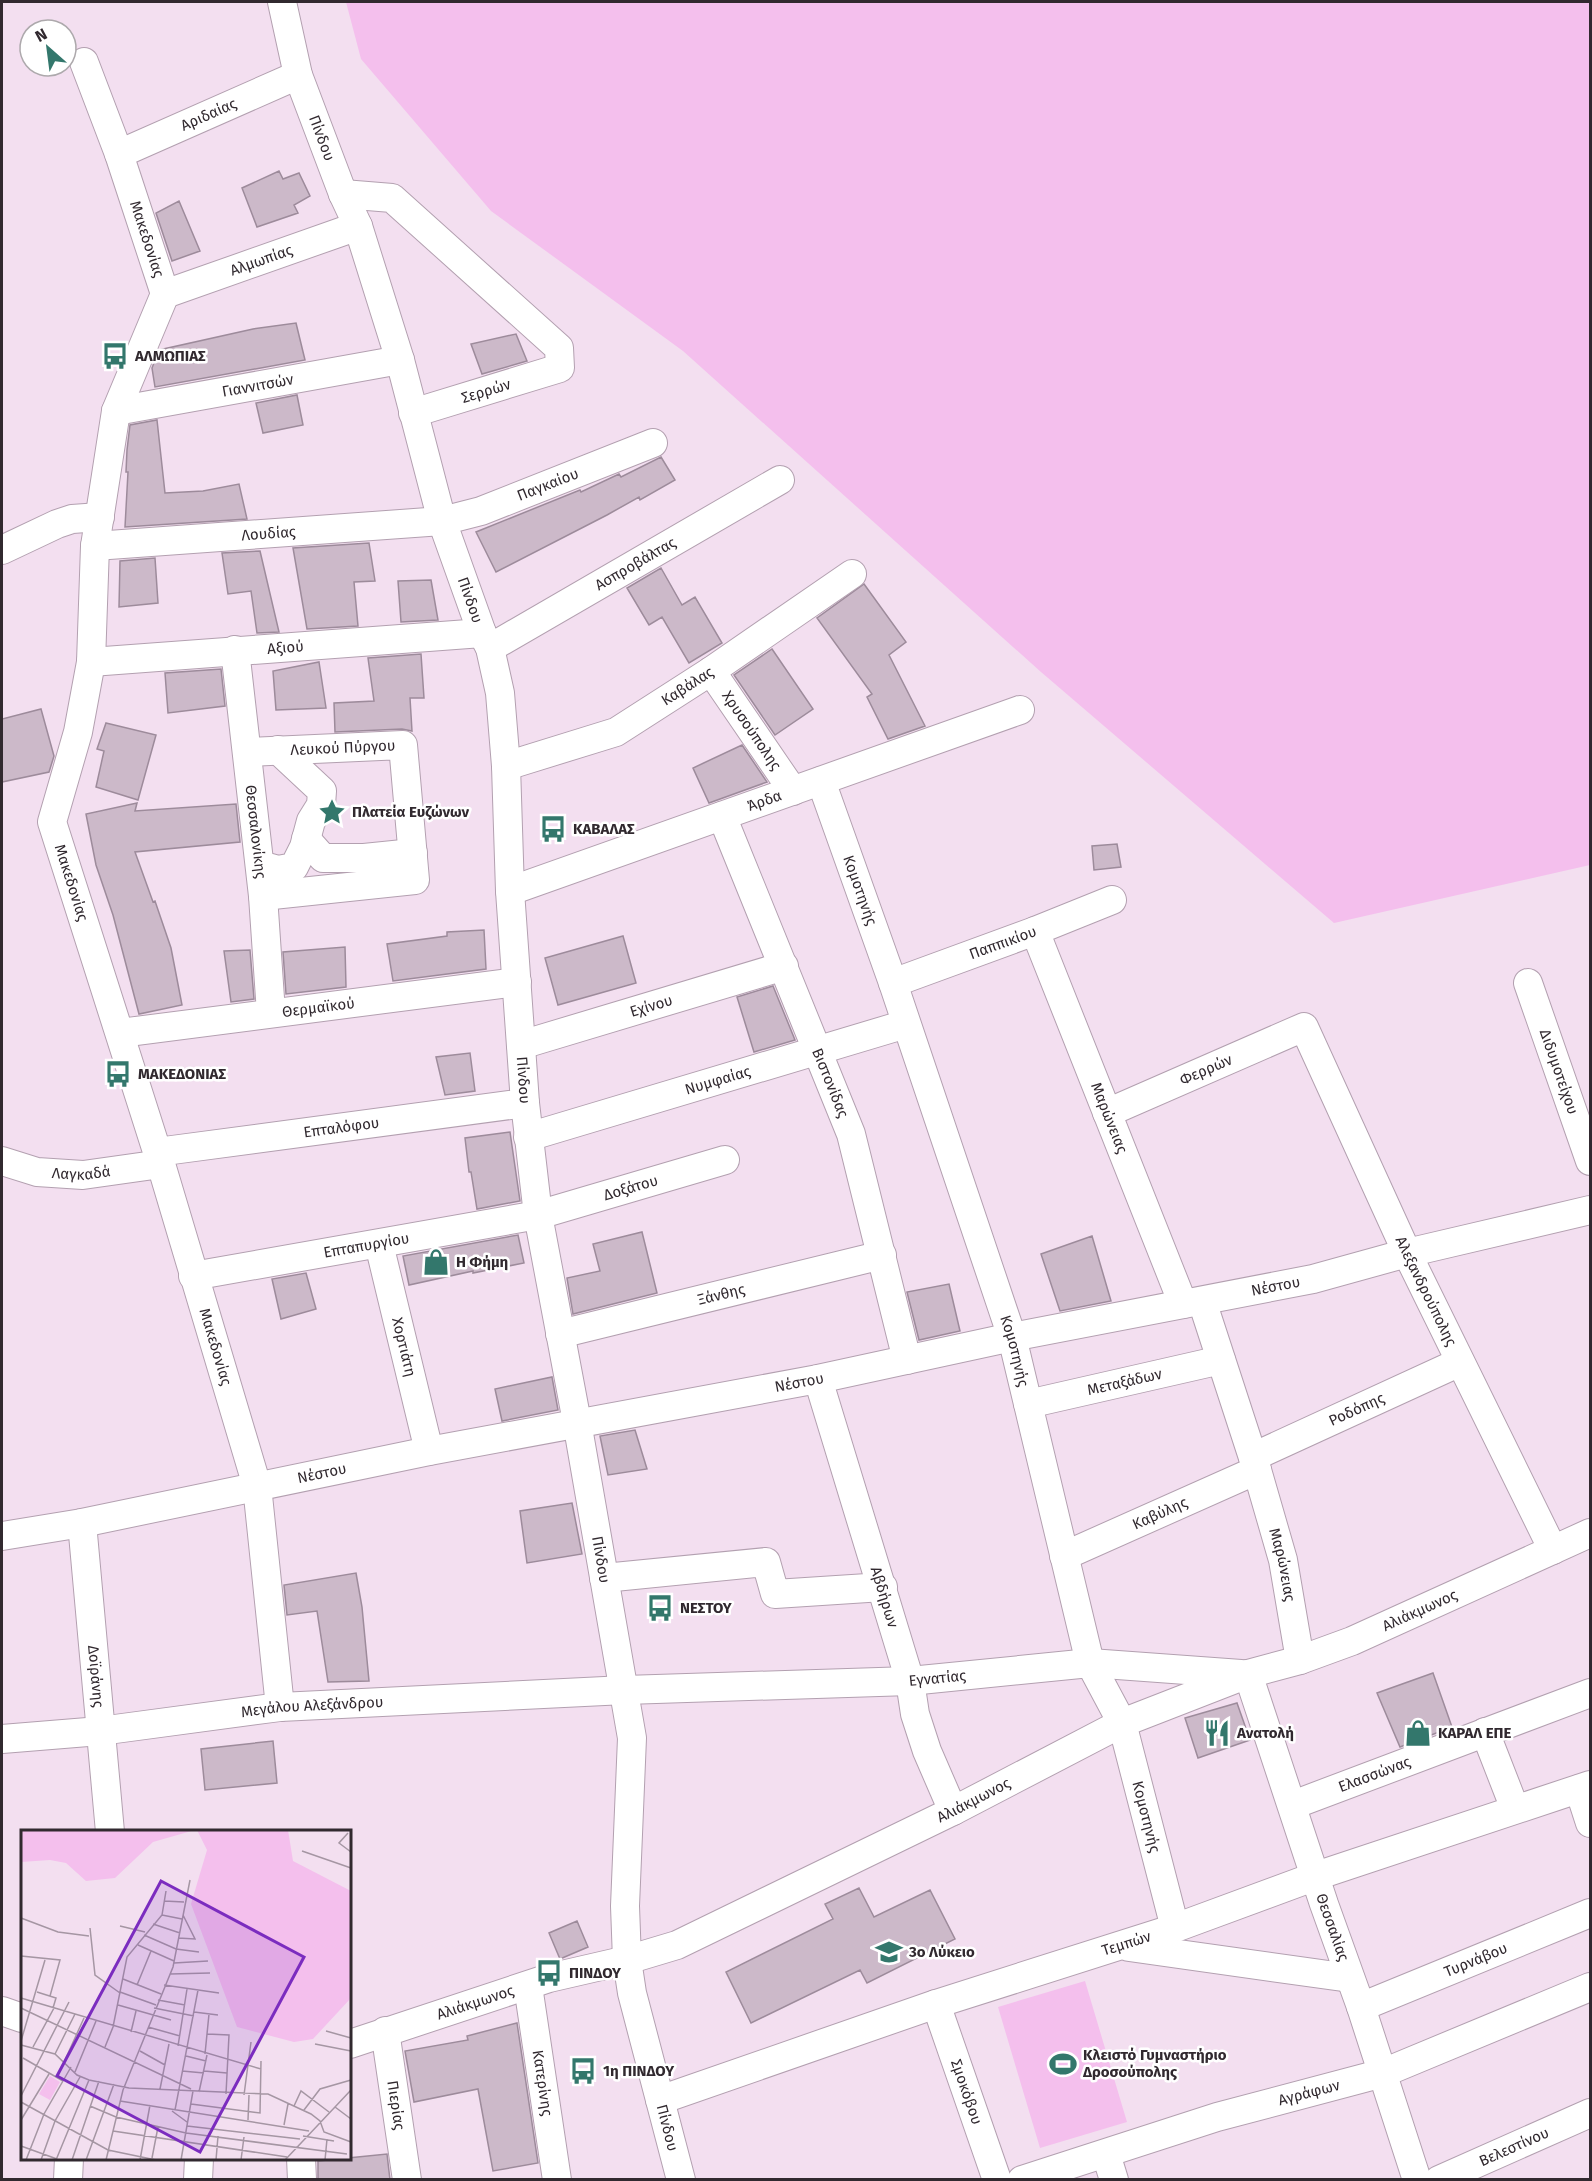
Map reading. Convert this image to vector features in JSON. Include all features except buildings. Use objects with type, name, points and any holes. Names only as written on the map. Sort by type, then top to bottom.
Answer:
[{"type":"street","name":"Πίνδου","points":[[282,2],[298,75],[343,194],[358,226],[400,360],[442,521],[486,641],[500,693],[506,766],[510,891],[528,1137],[538,1215],[632,1738],[625,1906],[627,1960],[632,1993],[681,2180]]},
{"type":"street","name":"Μακεδονίας","points":[[84,63],[119,154],[165,294],[116,411],[95,546],[91,662],[78,732],[52,822],[159,1158],[257,1486],[280,1707]]},
{"type":"street","name":"Αριδαίας","points":[[119,154],[298,75]]},
{"type":"street","name":"Σερρών","points":[[343,194],[392,198],[559,348],[560,368],[413,413]]},
{"type":"street","name":"Αλμωπίας","points":[[165,294],[358,226]]},
{"type":"street","name":"Γιαννιτσών","points":[[116,411],[400,360]]},
{"type":"street","name":"Παγκαίου","points":[[442,521],[481,511],[653,444]]},
{"type":"street","name":"Ασπροβάλτας","points":[[486,641],[780,480]]},
{"type":"street","points":[[2,550],[57,524],[72,519],[100,517]]},
{"type":"street","name":"Λουδίας","points":[[95,546],[442,521]]},
{"type":"street","name":"Καβάλας","points":[[506,766],[616,732],[711,671],[852,574]]},
{"type":"street","name":"Αξιού","points":[[91,662],[236,650],[486,641]]},
{"type":"street","name":"Θεσσαλονίκης","points":[[236,650],[263,896],[271,1013]]},
{"type":"street","name":"Χρυσούπολης","points":[[711,671],[794,790]]},
{"type":"street","name":"Άρδα","points":[[510,891],[1020,710]]},
{"type":"street","name":"Λευκού Πύργου","points":[[247,752],[403,745],[415,880],[263,896]]},
{"type":"street","points":[[260,865],[278,870],[294,867],[311,821],[321,805],[322,791],[278,750]]},
{"type":"street","name":"Κομοτηνής","points":[[821,781],[893,983],[1012,1337],[1090,1663],[1122,1722],[1175,1928]]},
{"type":"street","name":"Βιστονίδας","points":[[722,816],[851,1134],[907,1360]]},
{"type":"street","points":[[306,839],[323,858],[364,858],[413,854]]},
{"type":"street","name":"Παππικίου","points":[[893,983],[1112,900]]},
{"type":"street","name":"Μαρώνειας","points":[[1035,931],[1107,1113],[1221,1360],[1283,1560],[1300,1660]]},
{"type":"street","name":"Εχίνου","points":[[521,1045],[784,966]]},
{"type":"street","name":"Θερμαϊκού","points":[[120,1032],[517,982]]},
{"type":"street","name":"Διδυμοτείχου","points":[[1528,983],[1590,1161]]},
{"type":"street","name":"Νυμφαίας","points":[[528,1137],[906,1024]]},
{"type":"street","name":"Φερρών","points":[[1107,1113],[1304,1027]]},
{"type":"street","name":"Αλεξανδρούπολης","points":[[1304,1027],[1407,1253],[1553,1550]]},
{"type":"street","name":"Επταλόφου","points":[[159,1158],[525,1103]]},
{"type":"street","name":"Λαγκαδά","points":[[2,1161],[37,1172],[83,1175],[159,1158]]},
{"type":"street","name":"Δοξάτου","points":[[538,1215],[725,1160]]},
{"type":"street","name":"Νέστου","points":[[2,1536],[82,1523],[577,1422],[819,1380],[1012,1337],[1313,1279],[1407,1253],[1590,1210]]},
{"type":"street","name":"Επταπυργίου","points":[[194,1276],[538,1215]]},
{"type":"street","name":"Χορτιάτη","points":[[379,1244],[429,1451]]},
{"type":"street","name":"Ξάνθης","points":[[560,1334],[882,1255]]},
{"type":"street","name":"Μεταξάδων","points":[[1028,1404],[1221,1360]]},
{"type":"street","name":"Ροδόπης","points":[[1255,1464],[1460,1362]]},
{"type":"street","name":"Αβδήρων","points":[[819,1380],[883,1587],[910,1681],[915,1714],[927,1751],[953,1811]]},
{"type":"street","name":"Καβύλης","points":[[1064,1556],[1255,1464]]},
{"type":"street","name":"Δοϊράνης","points":[[82,1523],[110,1830]]},
{"type":"street","name":"Αλιάκμωνος","points":[[351,2044],[528,1986],[549,1977],[627,1960],[677,1945],[953,1811],[1122,1722],[1248,1674],[1300,1660],[1352,1641],[1590,1533]]},
{"type":"street","points":[[604,1578],[766,1562],[775,1594],[883,1587]]},
{"type":"street","name":"Εγνατίας","points":[[625,1690],[910,1681],[1090,1663],[1248,1674]]},
{"type":"street","name":"Θεσσαλίας","points":[[1248,1674],[1417,2180]]},
{"type":"street","name":"Μεγάλου Αλεξάνδρου","points":[[2,1739],[100,1731],[280,1707],[625,1690]]},
{"type":"street","name":"Ελασσώνας","points":[[1293,1805],[1590,1693]]},
{"type":"street","points":[[1485,1732],[1515,1809]]},
{"type":"street","points":[[1585,1787],[1590,1824]]},
{"type":"street","name":"Τεμπών","points":[[660,2100],[936,2004],[1175,1928],[1316,1876],[1585,1787]]},
{"type":"street","name":"Τυρνάβου","points":[[1361,2007],[1590,1913]]},
{"type":"street","points":[[1118,1945],[1350,1978]]},
{"type":"street","name":"Κατερίνης","points":[[528,1986],[557,2180]]},
{"type":"street","name":"Αγράφων","points":[[1022,2180],[1110,2167],[1217,2117],[1383,2073],[1590,1987]]},
{"type":"street","name":"Σμοκόβου","points":[[936,2004],[997,2180]]},
{"type":"street","points":[[2,2011],[21,2018]]},
{"type":"street","name":"Πιερίας","points":[[385,2031],[406,2180]]},
{"type":"street","name":"Βελεστίνου","points":[[1439,2180],[1590,2113]]},
{"type":"street","points":[[68,2180],[69,2160]]},
{"type":"street","points":[[198,2180],[199,2160]]},
{"type":"street","points":[[301,2160],[302,2180]]},
{"type":"shaded area","points":[[346,2],[1590,2],[1590,865],[1334,923],[1041,672],[683,351],[491,211],[361,59]]},
{"type":"shaded area","name":"Κλειστό Γυμναστήριο Δροσούπολης","points":[[1085,1981],[1127,2122],[1040,2148],[998,2007]]},
{"type":"place","name":"ΑΛΜΩΠΙΑΣ","points":[[115,356]]},
{"type":"place","name":"Πλατεία Ευζώνων","points":[[332,812]]},
{"type":"place","name":"ΚΑΒΑΛΑΣ","points":[[553,829]]},
{"type":"place","name":"ΜΑΚΕΔΟΝΙΑΣ","points":[[118,1074]]},
{"type":"place","name":"Η Φήμη","points":[[436,1262]]},
{"type":"place","name":"ΝΕΣΤΟΥ","points":[[660,1608]]},
{"type":"place","name":"Ανατολή","points":[[1217,1733]]},
{"type":"place","name":"ΚΑΡΑΛ ΕΠΕ","points":[[1418,1733]]},
{"type":"place","name":"3ο Λύκειο","points":[[889,1952]]},
{"type":"place","name":"ΠΙΝΔΟΥ","points":[[549,1973]]},
{"type":"place","name":"Κλειστό Γυμναστήριο Δροσούπολης","points":[[1063,2064]]},
{"type":"place","name":"1η ΠΙΝΔΟΥ","points":[[583,2071]]}]
